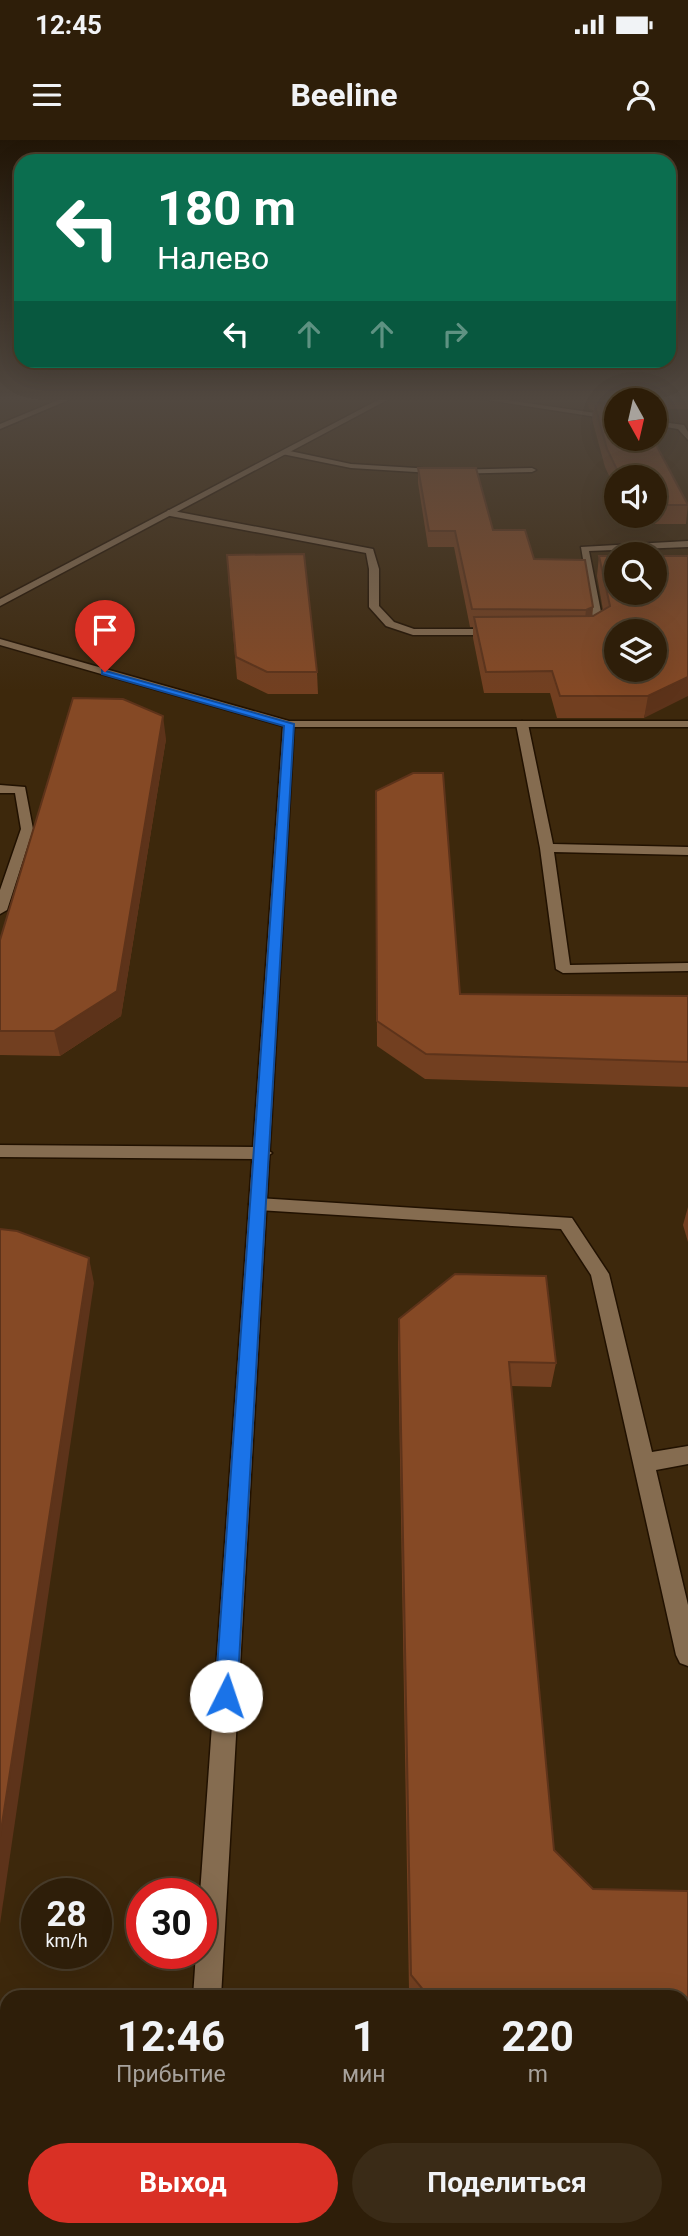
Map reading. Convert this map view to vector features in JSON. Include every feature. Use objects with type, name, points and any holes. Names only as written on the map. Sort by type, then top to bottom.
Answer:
[{"type":"street","points":[[0,603],[202,496]]},
{"type":"street","points":[[169,513],[370,551],[374,569],[374,607],[390,624],[412,632],[505,632]]},
{"type":"street","points":[[585,632],[599,627],[584,549],[688,544]]},
{"type":"street","points":[[0,642],[289,724],[688,724]]},
{"type":"street","points":[[207,1990],[289,724]]},
{"type":"street","points":[[522,724],[547,848],[563,969],[688,967]]},
{"type":"street","points":[[0,789],[21,790],[27,829],[0,910]]},
{"type":"street","points":[[547,848],[688,851]]},
{"type":"street","points":[[0,1152],[263,1153]]},
{"type":"street","points":[[258,1204],[566,1223],[600,1274],[688,1655]]},
{"type":"street","points":[[643,1463],[688,1455]]},
{"type":"building","points":[[423,496],[484,496],[493,530],[525,530],[534,559],[585,560],[593,607],[586,610],[472,609],[455,531],[429,531]]},
{"type":"building","points":[[667,496],[683,496],[688,505],[667,505]]},
{"type":"building","points":[[304,554],[317,672],[267,672],[236,657],[227,555]]},
{"type":"building","points":[[599,556],[604,556],[604,579]]},
{"type":"building","points":[[667,556],[688,556],[688,677],[648,696],[560,696],[552,671],[486,672],[474,617],[593,616],[610,605],[667,605]]},
{"type":"building","points":[[73,698],[123,699],[163,716],[117,991],[54,1031],[0,1031],[0,940]]},
{"type":"building","points":[[413,773],[443,773],[460,994],[688,996],[688,1062],[426,1054],[377,1021],[376,791]]},
{"type":"building","points":[[0,1229],[17,1231],[89,1258],[0,1837]]},
{"type":"building","points":[[455,1274],[546,1276],[556,1363],[509,1362],[554,1850],[593,1889],[688,1891],[688,1990],[423,1990],[411,1975],[399,1319]]},
{"type":"route","points":[[105,672],[289,724],[226,1696]]}]
